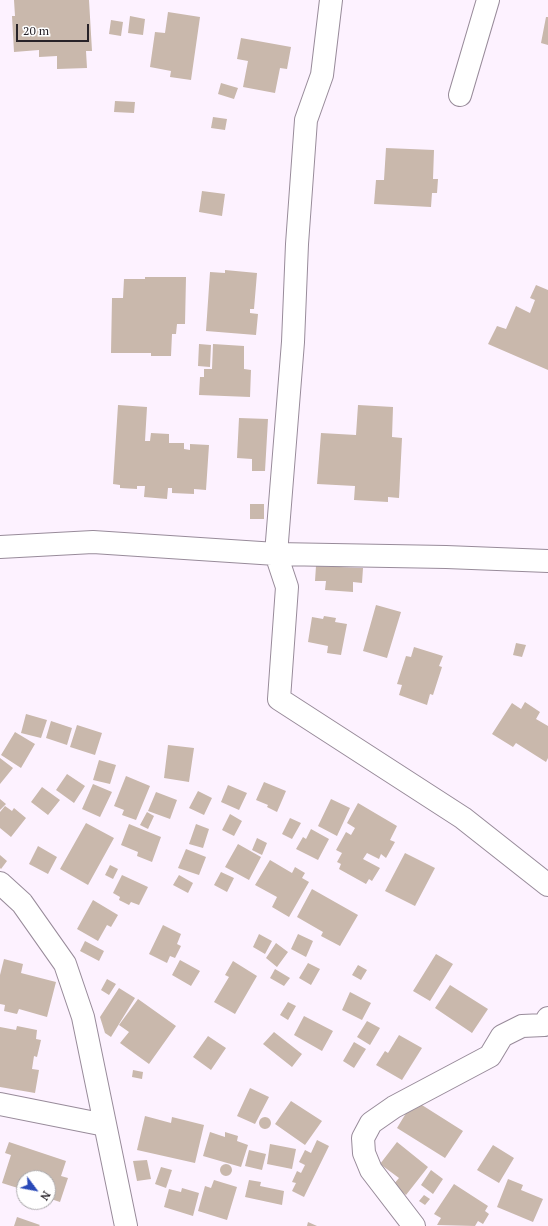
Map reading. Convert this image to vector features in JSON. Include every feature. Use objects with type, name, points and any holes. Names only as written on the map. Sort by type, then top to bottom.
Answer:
[{"type":"street","points":[[331,0],[322,75],[306,120],[297,244],[293,342],[276,554],[287,587],[279,699],[463,818],[548,885]]},
{"type":"street","points":[[460,95],[488,0]]},
{"type":"street","points":[[0,547],[93,542],[276,554],[446,557],[548,561]]},
{"type":"street","points":[[0,883],[22,902],[65,964],[83,1017],[126,1226]]},
{"type":"street","points":[[414,1226],[371,1170],[364,1153],[363,1138],[371,1122],[394,1106],[490,1056],[502,1036],[522,1026],[544,1025],[548,1018]]},
{"type":"street","points":[[0,1104],[105,1125]]},
{"type":"building","points":[[14,0],[89,0],[92,51],[86,51],[87,68],[57,69],[57,56],[39,57],[39,50],[14,52],[12,16],[15,16]]},
{"type":"building","points":[[168,12],[200,17],[191,80],[170,77],[171,71],[150,67],[155,32],[165,33]]},
{"type":"building","points":[[130,16],[145,19],[143,35],[128,33]]},
{"type":"building","points":[[546,17],[548,17],[548,45],[541,43]]},
{"type":"building","points":[[111,20],[123,22],[121,36],[109,34]]},
{"type":"building","points":[[241,38],[291,47],[287,69],[280,68],[275,93],[243,87],[248,61],[237,59]]},
{"type":"building","points":[[221,83],[238,88],[234,99],[218,94]]},
{"type":"building","points":[[115,101],[135,102],[134,113],[114,112]]},
{"type":"building","points":[[213,117],[227,119],[225,130],[211,128]]},
{"type":"building","points":[[386,148],[434,150],[433,179],[438,179],[437,193],[432,193],[431,207],[374,204],[376,180],[384,180]]},
{"type":"building","points":[[202,191],[225,194],[222,216],[199,212]]},
{"type":"building","points":[[225,270],[257,273],[254,309],[250,309],[250,313],[258,314],[256,335],[206,331],[210,272],[225,273]]},
{"type":"building","points":[[145,277],[186,277],[185,324],[177,324],[176,334],[172,334],[171,356],[151,356],[151,353],[111,353],[112,298],[123,298],[124,279],[145,279]]},
{"type":"building","points":[[536,285],[548,290],[548,370],[488,344],[497,326],[506,329],[516,306],[530,313],[535,300],[530,298]]},
{"type":"building","points":[[199,344],[211,345],[210,367],[198,366]]},
{"type":"building","points":[[213,344],[244,346],[244,369],[251,370],[250,397],[199,395],[200,377],[204,377],[204,369],[212,369]]},
{"type":"building","points":[[118,405],[147,407],[145,441],[150,441],[151,433],[169,434],[169,443],[184,443],[184,449],[190,450],[190,444],[209,445],[206,490],[194,489],[194,494],[172,493],[172,488],[168,488],[167,499],[144,497],[145,486],[137,486],[137,489],[120,488],[120,485],[113,484]]},
{"type":"building","points":[[358,405],[393,407],[392,437],[402,438],[399,498],[388,497],[388,502],[354,500],[355,486],[317,484],[321,433],[356,435]]},
{"type":"building","points":[[239,418],[268,419],[265,471],[252,471],[252,459],[237,458]]},
{"type":"building","points":[[250,504],[264,504],[264,519],[250,519]]},
{"type":"building","points":[[316,566],[363,568],[362,583],[353,582],[353,592],[325,590],[326,581],[315,581]]},
{"type":"building","points":[[376,605],[401,612],[387,658],[363,651]]},
{"type":"building","points":[[324,616],[336,618],[335,622],[347,624],[341,655],[327,653],[328,646],[308,642],[312,617],[323,619]]},
{"type":"building","points":[[516,643],[526,645],[522,657],[513,655]]},
{"type":"building","points":[[414,647],[443,656],[439,666],[442,667],[433,695],[430,694],[427,705],[399,695],[402,685],[397,684],[406,656],[411,657]]},
{"type":"building","points":[[525,702],[540,712],[536,719],[548,726],[548,758],[546,762],[516,743],[513,747],[492,734],[512,703],[521,709]]},
{"type":"building","points":[[26,714],[47,720],[41,738],[21,733]]},
{"type":"building","points":[[51,721],[72,728],[67,745],[46,738]]},
{"type":"building","points":[[77,725],[102,733],[95,755],[70,747]]},
{"type":"building","points":[[15,732],[35,744],[21,768],[1,755]]},
{"type":"building","points":[[168,745],[194,748],[189,782],[164,778]]},
{"type":"building","points":[[0,758],[13,768],[0,784]]},
{"type":"building","points":[[99,760],[116,765],[110,784],[93,780]]},
{"type":"building","points":[[67,774],[85,786],[74,803],[56,790]]},
{"type":"building","points":[[126,776],[150,786],[136,820],[122,815],[124,810],[114,806]]},
{"type":"building","points":[[264,782],[286,791],[277,812],[267,807],[268,805],[256,800]]},
{"type":"building","points":[[93,784],[112,792],[100,817],[82,809]]},
{"type":"building","points":[[228,785],[247,793],[239,810],[221,802]]},
{"type":"building","points":[[42,787],[60,800],[48,815],[31,802]]},
{"type":"building","points":[[198,791],[212,798],[204,815],[189,808]]},
{"type":"building","points":[[156,792],[177,800],[170,819],[148,811]]},
{"type":"building","points":[[0,799],[6,804],[0,810]]},
{"type":"building","points":[[331,799],[350,808],[337,836],[318,826]]},
{"type":"building","points":[[358,803],[397,826],[390,840],[395,842],[386,858],[381,854],[379,859],[367,853],[363,859],[380,868],[372,881],[369,879],[366,884],[339,869],[341,864],[337,862],[342,853],[336,850],[346,832],[351,835],[355,828],[347,823]]},
{"type":"building","points":[[5,806],[12,811],[14,808],[26,818],[11,837],[0,828],[0,812]]},
{"type":"building","points":[[147,812],[154,816],[148,829],[140,825]]},
{"type":"building","points":[[230,814],[242,821],[234,836],[222,830]]},
{"type":"building","points":[[290,818],[301,823],[292,839],[282,834]]},
{"type":"building","points":[[86,823],[114,838],[88,885],[60,869]]},
{"type":"building","points":[[129,824],[161,837],[152,862],[137,856],[138,852],[121,845]]},
{"type":"building","points":[[196,824],[209,829],[203,848],[189,844]]},
{"type":"building","points":[[311,829],[329,839],[318,860],[296,849],[303,837],[306,839]]},
{"type":"building","points":[[257,838],[267,843],[262,855],[252,850]]},
{"type":"building","points":[[238,844],[261,857],[249,880],[225,867]]},
{"type":"building","points":[[38,846],[57,857],[48,874],[29,864]]},
{"type":"building","points":[[186,849],[206,857],[199,875],[178,868]]},
{"type":"building","points":[[405,853],[435,868],[415,906],[385,891]]},
{"type":"building","points":[[0,855],[7,861],[1,869],[0,868]]},
{"type":"building","points":[[270,860],[292,873],[295,867],[305,873],[302,878],[309,882],[289,917],[272,907],[277,897],[255,885]]},
{"type":"building","points":[[110,865],[118,869],[113,879],[105,875]]},
{"type":"building","points":[[221,872],[234,878],[227,892],[214,885]]},
{"type":"building","points":[[122,875],[148,887],[139,905],[131,902],[129,905],[119,900],[120,897],[113,893]]},
{"type":"building","points":[[179,875],[193,883],[188,893],[173,885]]},
{"type":"building","points":[[312,889],[358,915],[340,946],[321,936],[323,932],[297,917]]},
{"type":"building","points":[[93,900],[118,915],[111,927],[107,925],[98,941],[77,929]]},
{"type":"building","points":[[163,925],[181,934],[177,944],[181,946],[175,958],[170,956],[167,963],[149,954]]},
{"type":"building","points":[[259,934],[272,941],[265,954],[253,947]]},
{"type":"building","points":[[298,934],[313,941],[306,957],[291,949]]},
{"type":"building","points":[[85,941],[104,951],[99,961],[80,951]]},
{"type":"building","points":[[276,943],[288,952],[277,967],[266,958]]},
{"type":"building","points":[[436,954],[453,964],[430,1001],[413,991]]},
{"type":"building","points":[[4,959],[23,964],[21,973],[56,982],[47,1017],[19,1009],[17,1014],[4,1011],[5,1005],[0,1004],[0,975]]},
{"type":"building","points":[[180,960],[200,971],[191,986],[172,975]]},
{"type":"building","points":[[233,961],[257,976],[235,1014],[214,1002],[229,977],[225,975]]},
{"type":"building","points":[[308,963],[320,969],[311,985],[299,978]]},
{"type":"building","points":[[358,965],[367,970],[361,980],[352,975]]},
{"type":"building","points":[[275,969],[290,978],[284,986],[270,978]]},
{"type":"building","points":[[107,979],[116,984],[109,995],[101,990]]},
{"type":"building","points":[[450,985],[488,1009],[472,1033],[435,1008]]},
{"type":"building","points":[[119,988],[135,998],[111,1037],[105,1033],[100,1017]]},
{"type":"building","points":[[350,992],[371,1003],[362,1020],[342,1010]]},
{"type":"building","points":[[138,999],[176,1026],[149,1064],[120,1043],[129,1032],[119,1025]]},
{"type":"building","points":[[288,1002],[296,1006],[288,1020],[280,1015]]},
{"type":"building","points":[[304,1016],[333,1031],[322,1051],[294,1035]]},
{"type":"building","points":[[367,1021],[380,1028],[370,1045],[357,1037]]},
{"type":"building","points":[[17,1026],[37,1030],[36,1039],[41,1040],[37,1057],[34,1056],[32,1069],[39,1070],[35,1093],[0,1087],[0,1027],[16,1030]]},
{"type":"building","points":[[274,1032],[302,1054],[292,1067],[263,1044]]},
{"type":"building","points":[[399,1035],[422,1048],[402,1080],[376,1065],[385,1051],[388,1053]]},
{"type":"building","points":[[208,1036],[226,1048],[211,1070],[193,1057]]},
{"type":"building","points":[[354,1042],[366,1049],[354,1068],[343,1061]]},
{"type":"building","points":[[133,1070],[143,1072],[142,1079],[132,1077]]},
{"type":"building","points":[[250,1088],[269,1097],[255,1124],[237,1116]]},
{"type":"building","points":[[414,1100],[463,1131],[445,1158],[397,1128]]},
{"type":"building","points":[[291,1101],[322,1121],[305,1145],[275,1124]]},
{"type":"building","points":[[145,1116],[171,1123],[172,1117],[204,1125],[195,1163],[137,1150]]},
{"type":"building","points":[[265,1117],[269,1119],[271,1123],[269,1127],[265,1129],[261,1127],[259,1123],[261,1119]]},
{"type":"building","points":[[210,1132],[225,1137],[225,1132],[238,1136],[237,1141],[248,1145],[241,1167],[203,1156]]},
{"type":"building","points":[[317,1140],[329,1146],[304,1197],[292,1191],[296,1183],[292,1182],[297,1171],[301,1173],[305,1165],[299,1162],[305,1150],[311,1153]]},
{"type":"building","points":[[9,1142],[66,1161],[61,1176],[68,1178],[60,1202],[56,1201],[56,1170],[16,1170],[16,1187],[2,1183],[11,1155],[5,1153]]},
{"type":"building","points":[[397,1142],[428,1167],[406,1195],[393,1185],[399,1178],[380,1164]]},
{"type":"building","points":[[270,1144],[296,1149],[292,1169],[267,1164]]},
{"type":"building","points":[[493,1145],[514,1158],[499,1183],[477,1170]]},
{"type":"building","points":[[249,1150],[266,1154],[262,1170],[245,1166]]},
{"type":"building","points":[[147,1160],[151,1179],[137,1181],[133,1161]]},
{"type":"building","points":[[226,1164],[230,1166],[232,1170],[230,1174],[226,1176],[222,1174],[220,1170],[222,1166]]},
{"type":"building","points":[[161,1167],[172,1170],[166,1188],[155,1184]]},
{"type":"building","points":[[431,1170],[443,1179],[433,1194],[421,1185]]},
{"type":"building","points":[[508,1179],[523,1185],[521,1190],[543,1199],[533,1222],[497,1207]]},
{"type":"building","points":[[214,1180],[237,1187],[227,1220],[198,1211],[205,1186],[211,1188]]},
{"type":"building","points":[[249,1180],[261,1182],[260,1186],[284,1191],[282,1205],[245,1197]]},
{"type":"building","points":[[454,1184],[488,1206],[485,1211],[489,1214],[483,1224],[478,1221],[475,1226],[437,1225],[441,1218],[434,1214]]},
{"type":"building","points":[[182,1188],[199,1193],[193,1216],[164,1207],[169,1189],[181,1192]]},
{"type":"building","points":[[424,1195],[430,1199],[425,1205],[419,1201]]},
{"type":"building","points":[[17,1217],[40,1225],[14,1226]]},
{"type":"building","points":[[308,1222],[317,1226],[307,1226]]}]
